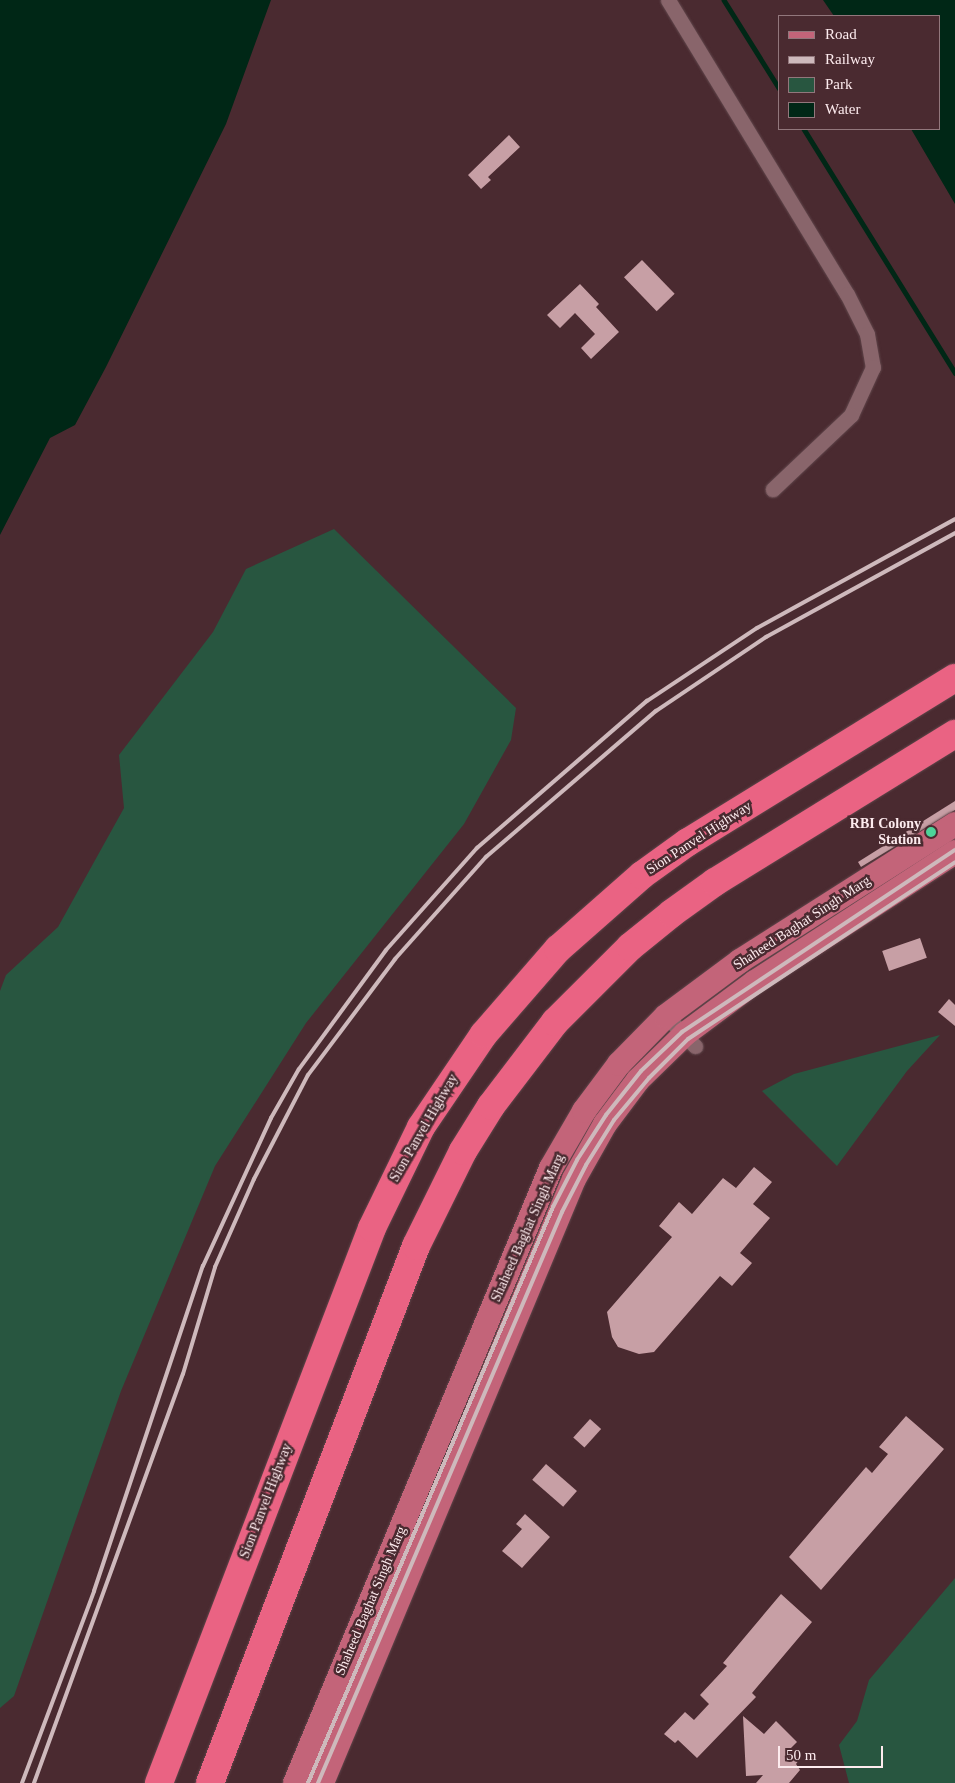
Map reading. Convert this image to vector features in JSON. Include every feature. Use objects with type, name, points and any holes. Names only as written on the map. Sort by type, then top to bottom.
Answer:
[{"type":"highway","name":"Sion Panvel Highway","points":[[159,1783],[372,1228],[421,1127],[467,1056],[519,990],[558,949],[642,875],[688,842],[955,678]]},
{"type":"highway","points":[[210,1783],[416,1246],[463,1151],[522,1062],[592,983],[672,913],[715,882],[955,734]]},
{"type":"main road","name":"Shaheed Baghat Singh Marg","points":[[295,1783],[552,1168],[584,1111],[619,1064],[666,1016],[740,961],[955,824]]},
{"type":"main road","name":"Shaheed Baghat Singh Marg","points":[[322,1783],[574,1179],[605,1124],[638,1080],[690,1040],[754,982],[955,852]]},
{"type":"street","points":[[668,0],[847,294],[867,334],[873,367],[851,414],[773,489]]},
{"type":"street","points":[[666,1016],[690,1040]]},
{"type":"green space","points":[[334,529],[516,708],[511,740],[464,824],[306,1023],[215,1166],[121,1391],[14,1696],[0,1708],[0,991],[6,975],[58,927],[124,808],[119,755],[213,632],[246,569]]},
{"type":"green space","points":[[940,1035],[907,1071],[837,1166],[762,1091],[794,1074]]},
{"type":"green space","points":[[955,1578],[955,1783],[849,1783],[839,1745],[857,1721],[869,1680]]},
{"type":"water","points":[[0,0],[271,0],[226,124],[106,367],[75,425],[50,438],[0,535]]},
{"type":"water","points":[[823,0],[955,0],[955,204],[912,130],[940,130],[940,15],[833,15]]},
{"type":"building","points":[[509,135],[520,147],[488,177],[491,180],[481,189],[468,175]]},
{"type":"building","points":[[642,260],[675,294],[657,311],[624,277]]},
{"type":"building","points":[[580,284],[599,304],[596,307],[619,332],[591,359],[581,348],[595,334],[575,313],[560,328],[547,315]]},
{"type":"building","points":[[955,801],[955,810],[861,867],[858,862]]},
{"type":"building","points":[[920,938],[927,958],[889,971],[882,951]]},
{"type":"building","points":[[949,999],[955,1005],[955,1026],[938,1012]]},
{"type":"building","points":[[754,1167],[772,1182],[753,1204],[770,1218],[740,1253],[752,1263],[732,1286],[720,1276],[654,1352],[639,1354],[618,1347],[612,1337],[607,1312],[672,1237],[659,1226],[679,1202],[692,1214],[723,1178],[736,1188]]},
{"type":"building","points":[[906,1416],[944,1449],[821,1590],[789,1557],[866,1467],[872,1473],[888,1454],[879,1447]]},
{"type":"building","points":[[590,1419],[601,1429],[584,1448],[573,1438]]},
{"type":"building","points":[[546,1464],[577,1491],[563,1507],[532,1480]]},
{"type":"building","points":[[525,1514],[550,1537],[522,1568],[502,1551],[522,1529],[516,1524]]},
{"type":"building","points":[[781,1594],[812,1622],[752,1693],[756,1697],[697,1758],[678,1740],[675,1743],[664,1734],[685,1712],[694,1720],[709,1704],[700,1695],[727,1666],[723,1663]]},
{"type":"building","points":[[743,1716],[764,1734],[776,1721],[797,1742],[789,1750],[799,1760],[796,1764],[800,1770],[789,1783],[756,1783],[763,1775],[746,1776]]},
{"type":"waterway","points":[[724,0],[778,86]]},
{"type":"waterway","points":[[805,130],[955,373]]},
{"type":"railway","points":[[22,1783],[94,1591],[203,1266],[271,1118],[299,1069],[386,950],[477,848],[647,701],[757,628],[955,519]]},
{"type":"railway","points":[[34,1783],[183,1374],[215,1267],[254,1179],[308,1075],[395,959],[486,857],[656,711],[766,637],[955,533]]},
{"type":"railway","points":[[308,1783],[553,1207],[577,1160],[606,1115],[641,1071],[682,1032],[955,850]]},
{"type":"railway","points":[[318,1783],[562,1212],[586,1165],[614,1120],[649,1078],[688,1039],[955,862]]},
{"type":"place","name":"RBI Colony Station","points":[[931,832]]}]
